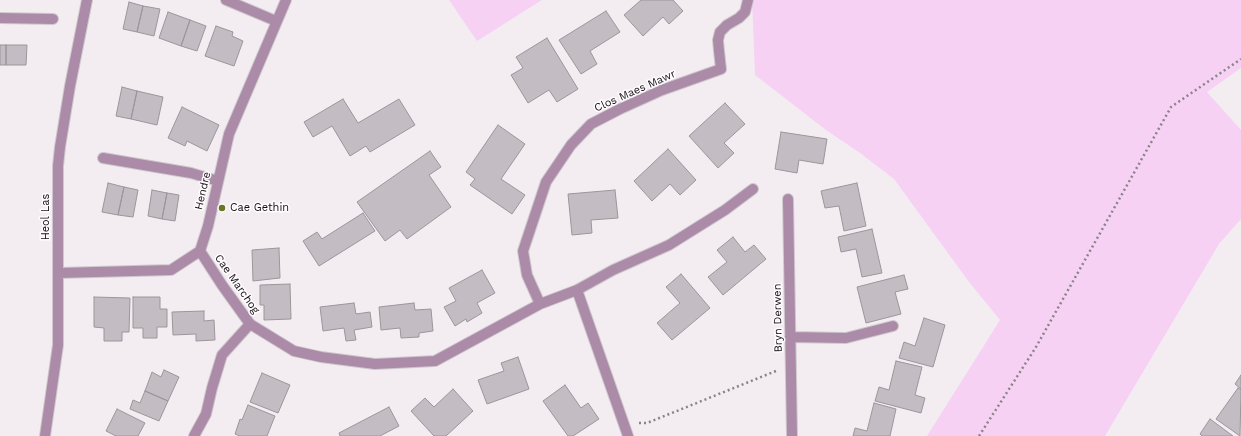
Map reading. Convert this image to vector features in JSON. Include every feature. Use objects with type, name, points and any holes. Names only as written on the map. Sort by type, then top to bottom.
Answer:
[{"type":"street","name":"Heol Las","points":[[45,436],[58,345],[58,166],[70,86],[87,0]]},
{"type":"street","points":[[226,0],[276,21]]},
{"type":"street","name":"Hendre","points":[[200,251],[208,226],[229,134],[286,0]]},
{"type":"street","name":"Clos Maes Mawr","points":[[540,304],[527,275],[523,252],[546,182],[572,145],[591,124],[662,90],[721,69],[718,40],[720,32],[727,24],[739,18],[745,12],[748,0]]},
{"type":"street","points":[[0,18],[54,19]]},
{"type":"street","points":[[103,158],[191,173],[218,181]]},
{"type":"street","points":[[250,324],[294,351],[321,357],[375,364],[435,361],[540,304],[577,290],[614,270],[668,245],[725,210],[753,189]]},
{"type":"street","name":"Bryn Derwen","points":[[788,199],[792,436]]},
{"type":"street","points":[[58,273],[171,270],[200,251]]},
{"type":"street","name":"Cae Marchog","points":[[194,436],[206,414],[222,355],[250,324],[200,251]]},
{"type":"street","points":[[577,290],[628,436]]},
{"type":"street","points":[[790,336],[846,338],[893,326]]},
{"type":"path","points":[[979,436],[1036,347],[1171,107],[1241,59]]},
{"type":"path","points":[[647,423],[791,365]]},
{"type":"shaded area","points":[[449,0],[542,0],[477,41]]},
{"type":"shaded area","points":[[752,0],[1241,0],[1241,68],[1207,92],[1241,130],[1241,219],[1219,244],[1105,436],[927,436],[1000,320],[969,282],[894,179],[860,153],[826,130],[755,75]]},
{"type":"building","points":[[641,0],[673,0],[683,11],[669,24],[663,17],[643,36],[624,15]]},
{"type":"building","points":[[129,2],[143,6],[137,32],[123,29]]},
{"type":"building","points":[[143,6],[160,9],[154,36],[137,32]]},
{"type":"building","points":[[606,11],[620,32],[590,51],[597,64],[581,74],[559,40]]},
{"type":"building","points":[[168,12],[190,20],[181,46],[159,38]]},
{"type":"building","points":[[190,20],[206,26],[197,51],[181,46]]},
{"type":"building","points":[[216,26],[233,32],[232,36],[243,41],[234,66],[205,56]]},
{"type":"building","points":[[547,38],[578,89],[557,102],[549,90],[528,103],[511,75],[523,68],[516,57]]},
{"type":"building","points":[[0,45],[6,45],[6,65],[0,65]]},
{"type":"building","points":[[6,45],[27,45],[26,65],[6,65]]},
{"type":"building","points":[[122,87],[137,91],[131,119],[116,116]]},
{"type":"building","points":[[137,91],[163,97],[157,125],[131,119]]},
{"type":"building","points":[[343,99],[358,123],[399,99],[415,125],[370,152],[366,146],[350,156],[332,126],[313,137],[304,122]]},
{"type":"building","points":[[725,103],[745,124],[724,143],[734,153],[718,168],[689,136]]},
{"type":"building","points":[[182,107],[219,125],[207,151],[187,141],[185,146],[168,138]]},
{"type":"building","points":[[498,125],[525,144],[501,179],[525,195],[512,214],[470,185],[475,179],[466,172]]},
{"type":"building","points":[[781,132],[827,139],[823,164],[799,160],[797,173],[775,169]]},
{"type":"building","points":[[668,149],[696,180],[680,195],[670,184],[652,201],[634,181]]},
{"type":"building","points":[[430,151],[441,167],[429,175],[451,207],[407,239],[400,230],[385,241],[357,202]]},
{"type":"building","points":[[108,183],[124,187],[118,215],[102,212]]},
{"type":"building","points":[[857,183],[866,226],[844,231],[839,206],[825,208],[821,191]]},
{"type":"building","points":[[124,187],[138,190],[133,217],[118,215]]},
{"type":"building","points":[[152,190],[167,193],[162,219],[148,216]]},
{"type":"building","points":[[615,190],[618,218],[591,220],[592,233],[572,235],[568,194]]},
{"type":"building","points":[[167,193],[179,195],[175,221],[162,219]]},
{"type":"building","points":[[363,213],[375,231],[319,266],[303,241],[317,232],[322,239]]},
{"type":"building","points":[[872,229],[882,273],[862,277],[856,249],[841,252],[838,237]]},
{"type":"building","points":[[733,237],[745,252],[754,245],[766,259],[723,295],[708,277],[727,262],[717,250]]},
{"type":"building","points":[[279,248],[280,278],[253,281],[252,250]]},
{"type":"building","points":[[482,270],[495,293],[477,303],[482,313],[467,322],[466,319],[455,326],[444,307],[456,301],[449,288]]},
{"type":"building","points":[[681,274],[710,308],[672,340],[657,323],[680,303],[666,287]]},
{"type":"building","points":[[904,275],[908,289],[895,292],[901,314],[866,323],[857,287]]},
{"type":"building","points":[[290,284],[291,319],[264,320],[264,305],[260,305],[260,285]]},
{"type":"building","points":[[94,297],[130,298],[129,332],[122,332],[122,341],[104,341],[104,328],[94,327]]},
{"type":"building","points":[[133,297],[160,297],[160,309],[167,309],[167,327],[157,327],[157,338],[143,338],[143,328],[133,328]]},
{"type":"building","points":[[354,303],[356,314],[370,312],[372,327],[354,330],[356,340],[346,341],[344,328],[323,331],[320,307]]},
{"type":"building","points":[[414,303],[415,310],[431,309],[433,331],[419,333],[419,337],[401,338],[400,328],[381,330],[379,307]]},
{"type":"building","points":[[204,311],[204,321],[214,320],[215,340],[196,341],[196,334],[173,335],[172,312]]},
{"type":"building","points":[[924,318],[945,325],[933,367],[899,358],[904,342],[915,346]]},
{"type":"building","points":[[518,357],[529,389],[487,404],[478,380],[504,371],[501,363]]},
{"type":"building","points":[[896,361],[922,367],[915,395],[925,398],[921,413],[875,401],[879,387],[889,390]]},
{"type":"building","points":[[164,370],[179,377],[168,401],[145,391],[152,372],[161,377]]},
{"type":"building","points":[[262,373],[290,385],[278,413],[250,402]]},
{"type":"building","points":[[1241,375],[1241,389],[1235,384]]},
{"type":"building","points":[[565,385],[581,408],[588,403],[599,419],[573,436],[568,436],[543,401]]},
{"type":"building","points":[[1238,388],[1241,390],[1240,436],[1216,419]]},
{"type":"building","points":[[453,389],[473,411],[446,436],[434,436],[411,411],[425,398],[434,407]]},
{"type":"building","points":[[145,391],[168,401],[159,421],[130,409],[133,400],[140,403]]},
{"type":"building","points":[[874,403],[896,409],[890,436],[853,436],[855,428],[867,431]]},
{"type":"building","points":[[248,405],[275,416],[267,436],[240,436],[235,434],[240,419],[242,420]]},
{"type":"building","points":[[389,407],[399,426],[380,436],[340,436],[339,433]]},
{"type":"building","points":[[117,409],[145,423],[138,436],[116,436],[106,431]]},
{"type":"building","points":[[1210,419],[1233,436],[1202,436],[1200,434]]},
{"type":"place","name":"Cae Gethin","points":[[222,208]]}]
